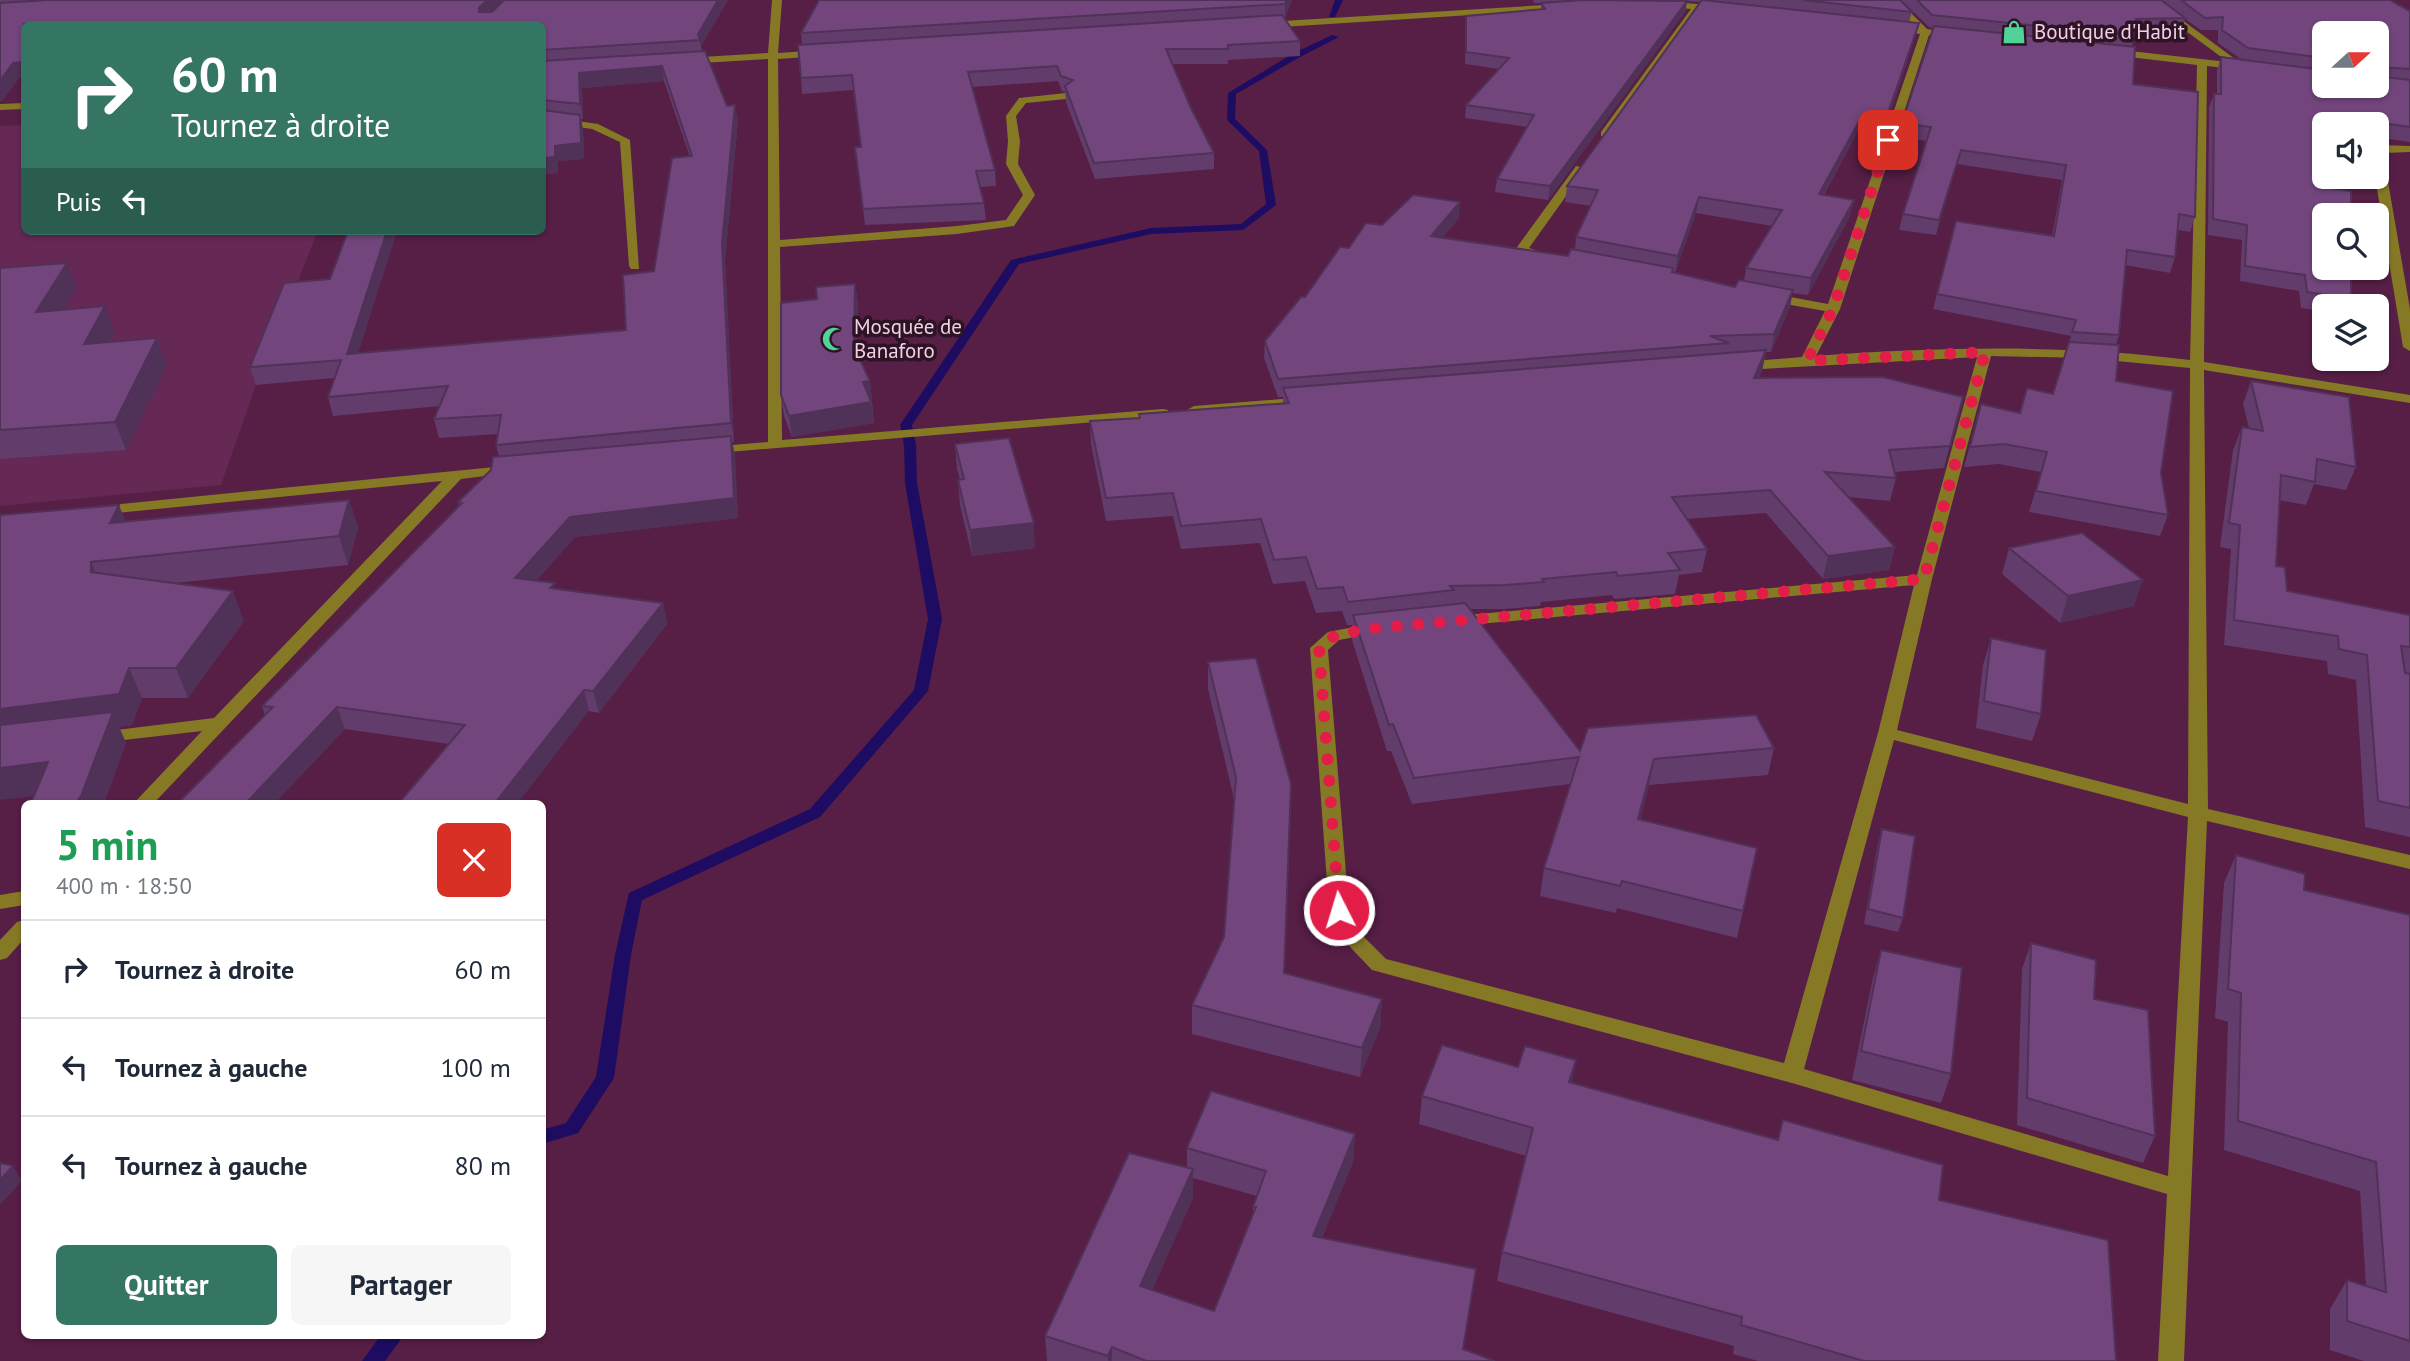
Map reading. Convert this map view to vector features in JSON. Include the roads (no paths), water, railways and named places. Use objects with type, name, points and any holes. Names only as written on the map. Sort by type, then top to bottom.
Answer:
[{"type":"street","points":[[775,445],[772,244],[773,56],[777,0]]},
{"type":"street","points":[[1893,0],[1925,32]]},
{"type":"street","points":[[2149,0],[2241,67]]},
{"type":"street","points":[[1656,3],[1724,10]]},
{"type":"street","points":[[1255,26],[1573,6]]},
{"type":"street","points":[[1601,140],[1697,7]]},
{"type":"street","points":[[1885,27],[1967,36]]},
{"type":"street","points":[[1807,361],[1833,309],[1925,32]]},
{"type":"street","points":[[678,62],[828,52]]},
{"type":"street","points":[[2105,52],[2253,69]]},
{"type":"street","points":[[2171,1361],[2198,813],[2197,366],[2202,62]]},
{"type":"street","points":[[772,244],[957,230],[1010,223],[1029,195],[1012,164],[1014,141],[1011,116],[1023,100],[1066,96]]},
{"type":"street","points":[[0,107],[21,106]]},
{"type":"street","points":[[546,119],[594,125],[625,140],[635,266]]},
{"type":"street","points":[[2410,149],[2392,146],[2378,148],[2377,153],[2410,347]]},
{"type":"street","points":[[1548,256],[1521,250],[1585,162]]},
{"type":"street","points":[[1751,293],[1833,309]]},
{"type":"street","points":[[1792,1074],[1887,733],[1924,579],[1985,352]]},
{"type":"street","points":[[1724,368],[1985,352],[2087,355],[2197,366],[2410,399]]},
{"type":"street","points":[[692,453],[1325,400]]},
{"type":"street","points":[[83,512],[526,467]]},
{"type":"street","points":[[146,800],[457,474]]},
{"type":"street","points":[[1436,623],[1924,579]]},
{"type":"street","points":[[1394,627],[1334,636],[1319,648],[1339,910],[1357,943],[1379,965],[1792,1074],[2178,1188]]},
{"type":"street","points":[[82,739],[220,723]]},
{"type":"street","points":[[1887,733],[2198,813],[2410,862]]},
{"type":"street","points":[[0,902],[21,898]]},
{"type":"street","points":[[0,953],[21,930]]},
{"type":"waterway","points":[[1332,15],[1339,0]]},
{"type":"waterway","points":[[546,1136],[572,1128],[605,1078],[623,955],[635,897],[815,813],[921,691],[935,619],[911,483],[910,445],[906,425],[1015,262],[1151,231],[1243,227],[1271,205],[1263,150],[1231,120],[1232,93],[1297,55],[1335,37]]},
{"type":"waterway","points":[[372,1361],[391,1339]]},
{"type":"place","name":"Boutique d'Habit","points":[[2014,32]]},
{"type":"place","name":"Mosquée de Banaforo","points":[[834,339]]}]
